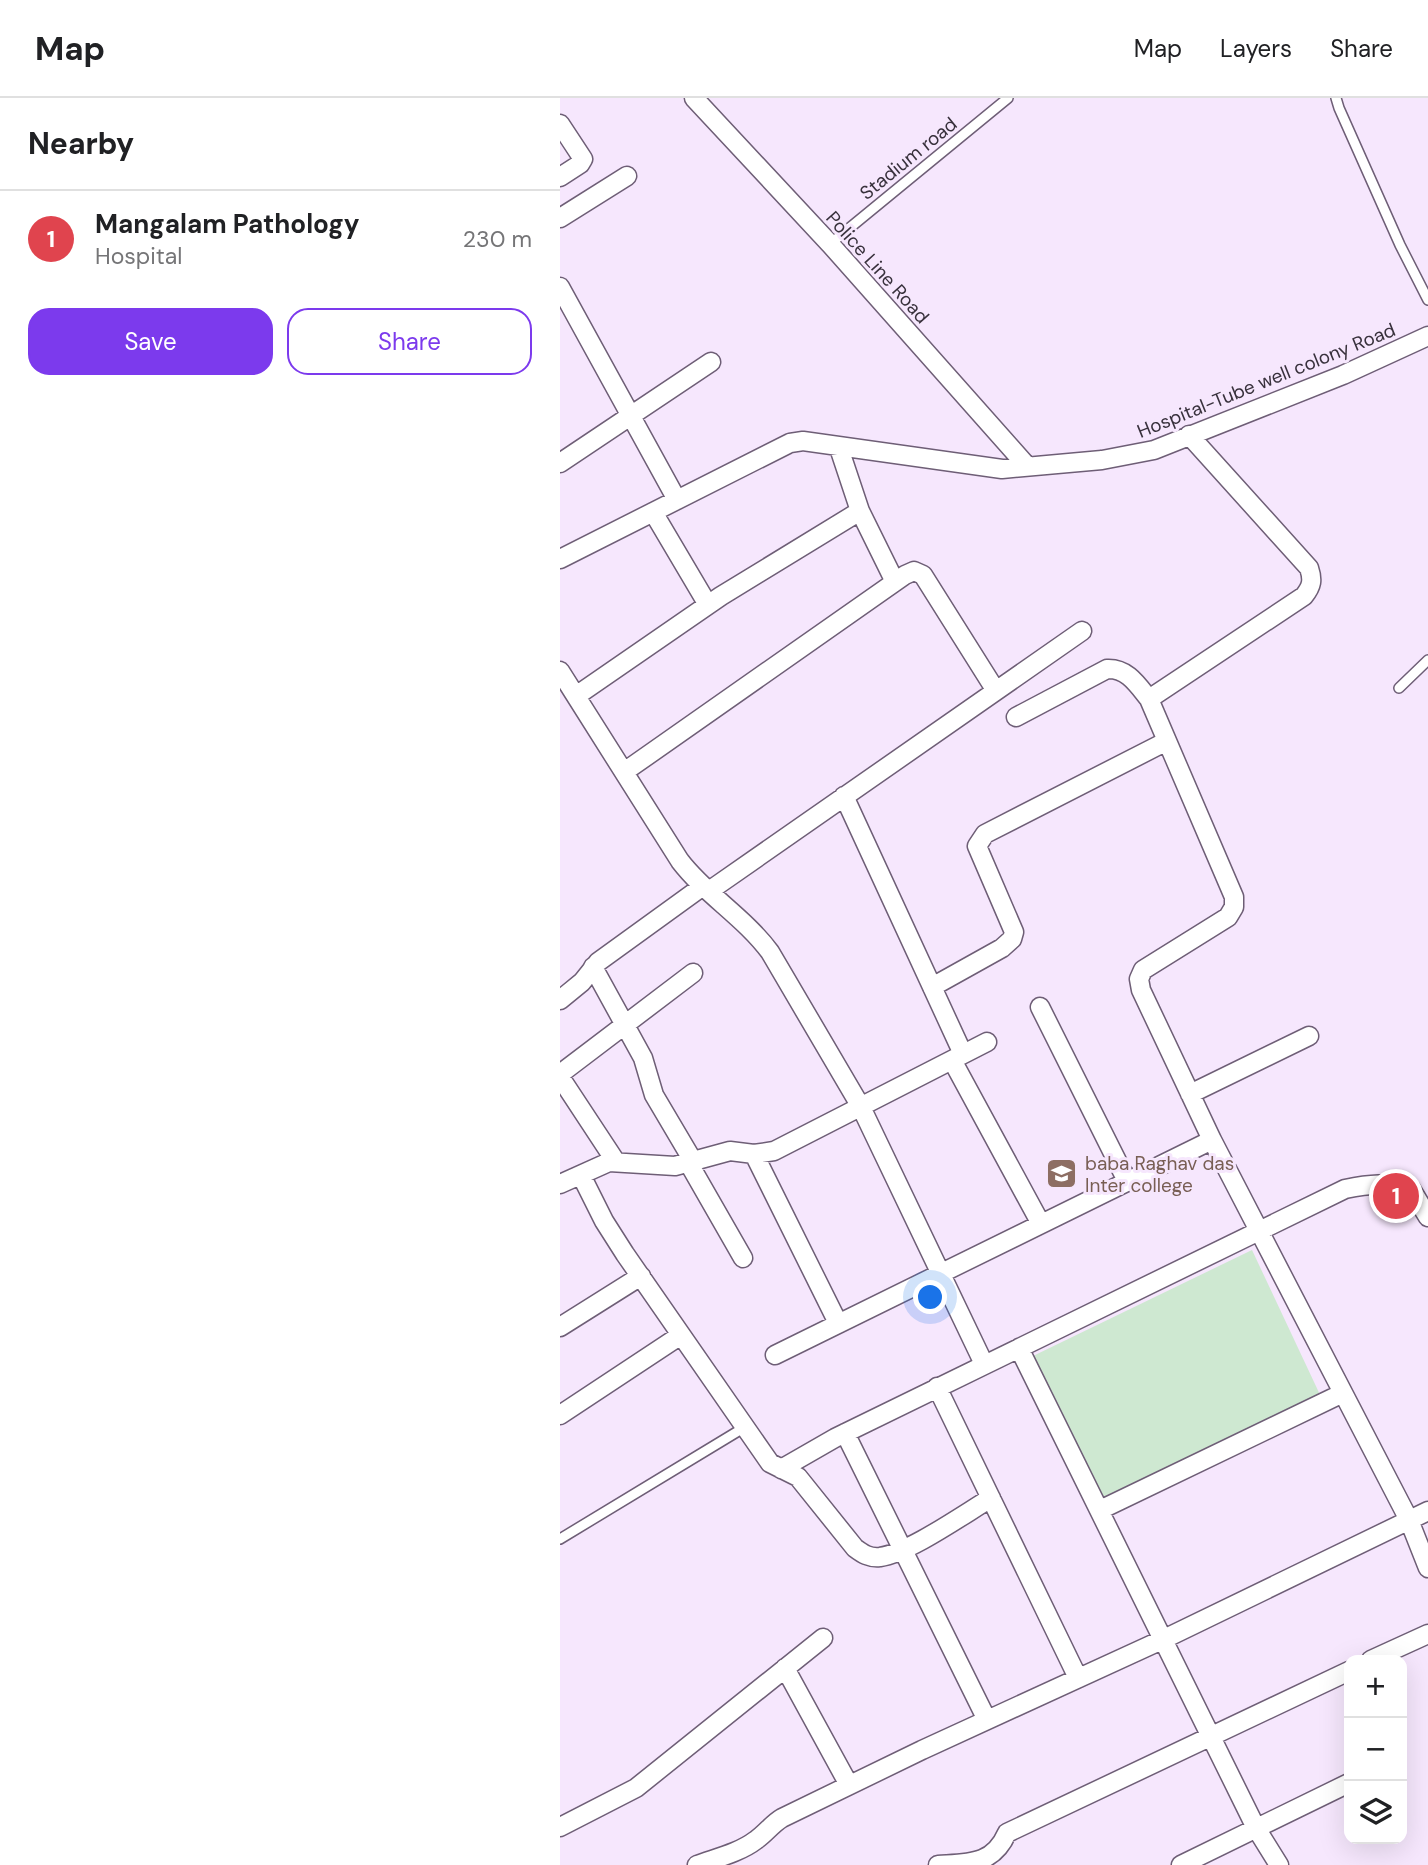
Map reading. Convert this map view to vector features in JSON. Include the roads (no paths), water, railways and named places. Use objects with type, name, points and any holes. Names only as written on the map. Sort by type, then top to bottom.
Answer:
[{"type":"street","name":"Police Line Road","points":[[694,98],[830,244],[1027,466]]},
{"type":"street","points":[[560,124],[583,159],[560,177]]},
{"type":"street","points":[[560,218],[627,176]]},
{"type":"street","points":[[560,287],[567,319],[631,415],[677,500]]},
{"type":"street","name":"Hospital-Tube well colony Road","points":[[560,559],[790,443],[803,441],[1002,468],[1112,458],[1154,450],[1343,375],[1428,335]]},
{"type":"street","points":[[560,463],[711,362]]},
{"type":"street","points":[[1149,699],[1304,596],[1311,587],[1309,568],[1189,435]]},
{"type":"street","points":[[839,448],[860,511],[895,582]]},
{"type":"street","points":[[576,696],[708,606],[860,511]]},
{"type":"street","points":[[653,512],[708,606]]},
{"type":"street","points":[[624,772],[914,570],[923,575],[996,691]]},
{"type":"street","points":[[560,1000],[582,982],[593,967],[1082,631]]},
{"type":"street","points":[[1016,717],[1107,669],[1118,668],[1135,681],[1149,699],[1234,897],[1234,906],[1228,917],[1143,970],[1139,979],[1141,990],[1212,1140],[1409,1520],[1428,1568]]},
{"type":"street","points":[[560,671],[680,861],[758,936],[770,952],[861,1107],[984,1364]]},
{"type":"street","points":[[932,987],[1012,939],[1014,932],[977,846],[980,839],[985,834],[1167,741]]},
{"type":"street","points":[[844,796],[932,987],[958,1057],[1041,1224]]},
{"type":"street","points":[[593,967],[643,1058],[654,1095],[743,1258]]},
{"type":"street","points":[[616,1162],[560,1075],[693,974]]},
{"type":"street","points":[[1040,1007],[1127,1181]]},
{"type":"street","points":[[1190,1094],[1309,1036]]},
{"type":"street","points":[[560,1184],[609,1161],[675,1166],[730,1151],[754,1154],[774,1151],[987,1042]]},
{"type":"street","points":[[775,1356],[1212,1140]]},
{"type":"street","points":[[754,1154],[838,1323]]},
{"type":"street","points":[[581,1174],[604,1221],[770,1463],[798,1478],[855,1548],[867,1556],[879,1557],[903,1550],[991,1498]]},
{"type":"street","points":[[781,1469],[937,1387],[1345,1189],[1391,1183],[1411,1189],[1428,1217]]},
{"type":"street","points":[[560,1328],[641,1276]]},
{"type":"street","points":[[560,1415],[681,1335]]},
{"type":"street","points":[[1018,1348],[1256,1828],[1279,1865]]},
{"type":"street","points":[[937,1387],[1078,1678]]},
{"type":"street","points":[[1100,1510],[1343,1393]]},
{"type":"street","points":[[845,1433],[987,1720]]},
{"type":"street","points":[[697,1865],[757,1840],[775,1822],[849,1785],[1164,1639],[1428,1511]]},
{"type":"street","points":[[1382,1655],[1428,1633]]},
{"type":"street","points":[[560,1827],[636,1787],[823,1638]]},
{"type":"street","points":[[785,1668],[849,1785]]},
{"type":"street","points":[[938,1865],[973,1862],[993,1854],[1001,1848],[1007,1833],[1344,1673]]},
{"type":"street","points":[[1181,1865],[1344,1785]]},
{"type":"street","points":[[1001,1848],[1010,1865]]},
{"type":"lane","name":"Stadium road","points":[[830,244],[1008,98]]},
{"type":"lane","points":[[1336,98],[1400,245],[1428,300]]},
{"type":"lane","points":[[1399,688],[1428,660]]},
{"type":"lane","points":[[560,1539],[745,1427]]},
{"type":"place","name":"baba Raghav das Inter college","points":[[1062,1174]]},
{"type":"place","name":"Mangalam Pathology","points":[[1396,1196]]}]
